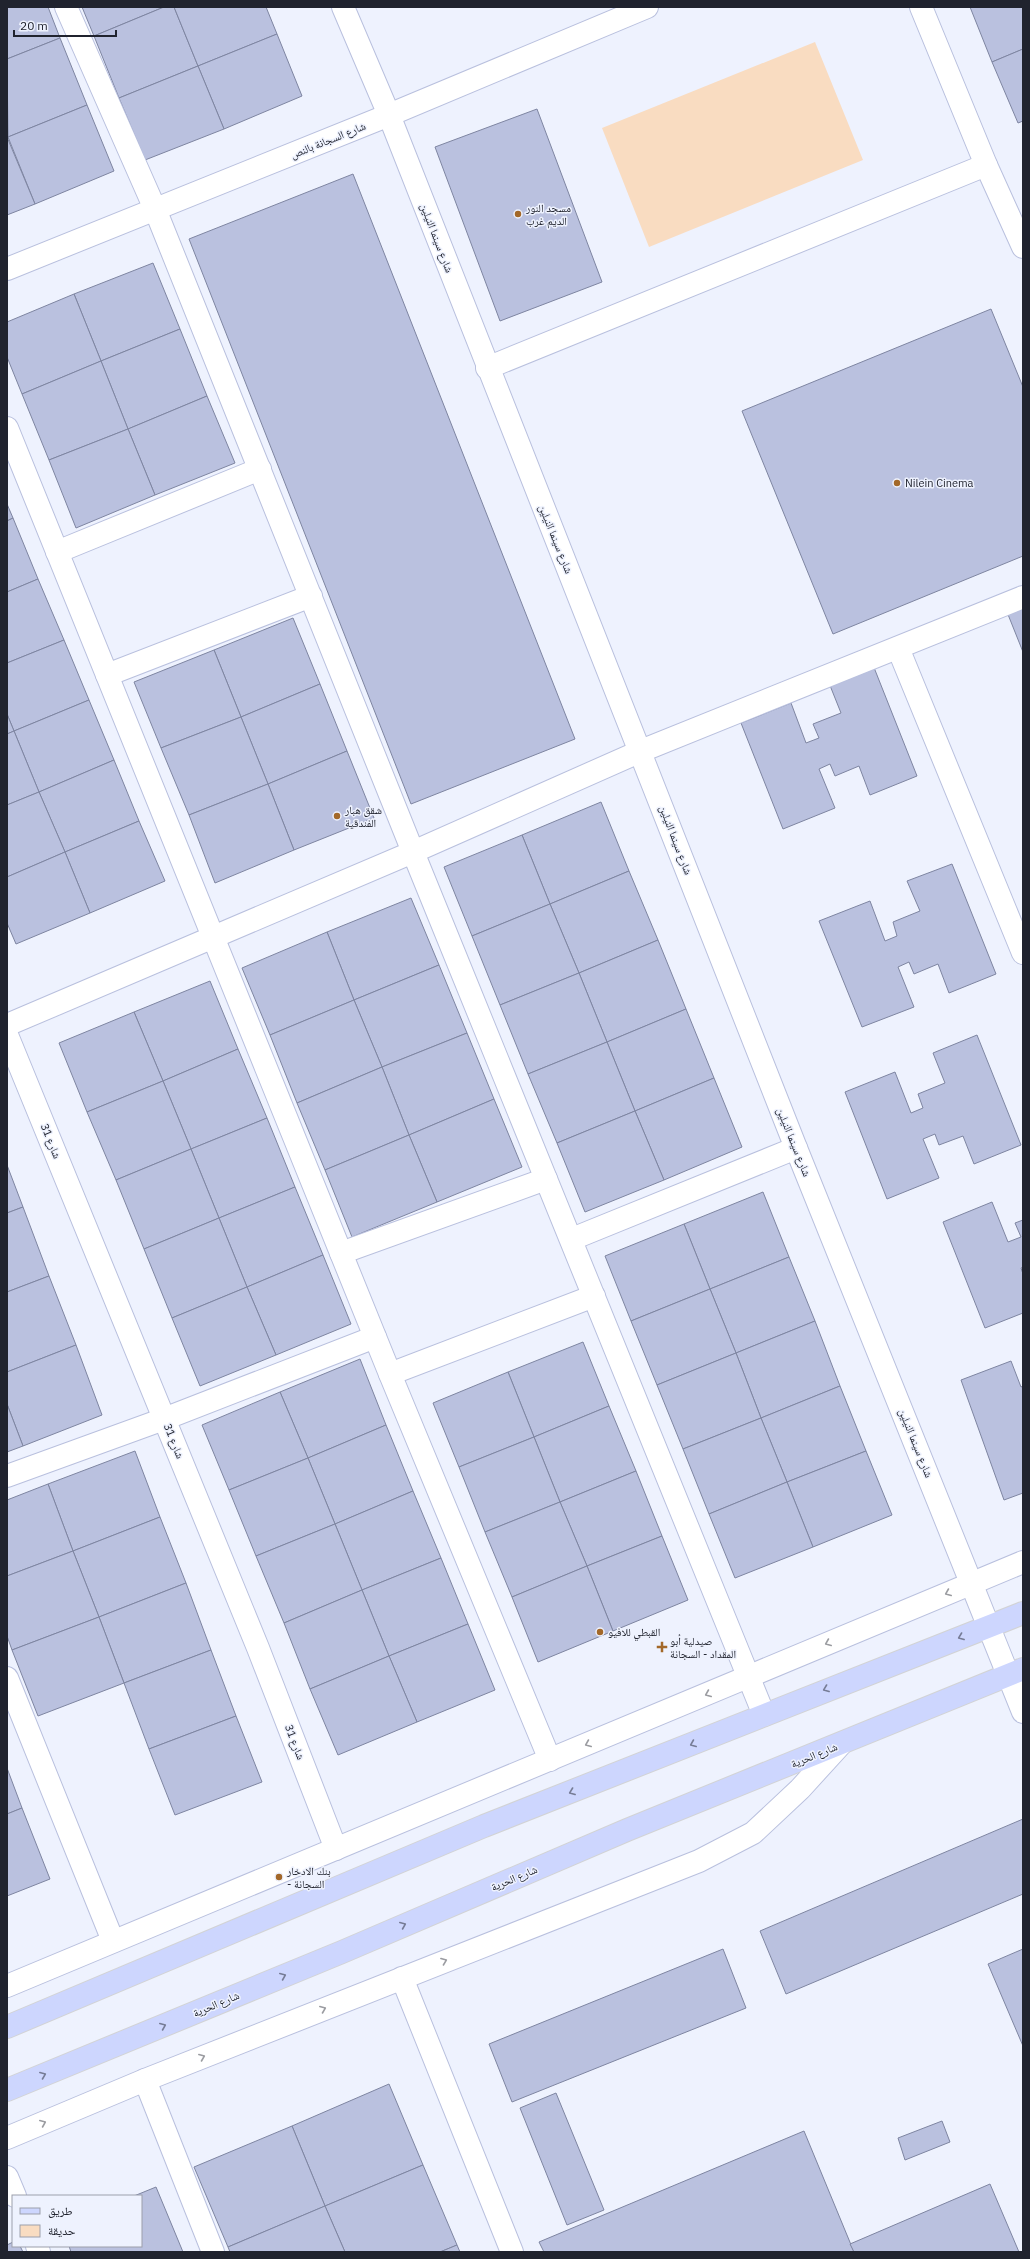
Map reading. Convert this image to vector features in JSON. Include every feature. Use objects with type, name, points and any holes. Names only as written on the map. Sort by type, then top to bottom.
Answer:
[{"type":"main road","points":[[7,2026],[336,1887],[764,1715],[1023,1613]]},
{"type":"main road","name":"شارع الحرية","points":[[7,2090],[334,1955],[627,1830],[1016,1672]]},
{"type":"street","points":[[66,7],[155,209],[413,852],[546,1179],[572,1239],[764,1715]]},
{"type":"street","name":"شارع سينما النيلين","points":[[343,7],[389,115],[487,368],[641,752],[796,1148],[989,1626],[1016,1672],[1023,1712]]},
{"type":"street","name":"شارع السجانة بالنص","points":[[7,269],[389,115],[647,7]]},
{"type":"street","points":[[921,7],[986,165],[1023,246]]},
{"type":"street","points":[[487,368],[986,165]]},
{"type":"street","points":[[7,428],[390,1374],[550,1760]]},
{"type":"street","points":[[57,552],[260,469]]},
{"type":"street","points":[[107,675],[311,596]]},
{"type":"street","points":[[7,1025],[413,852],[641,752],[1023,596]]},
{"type":"street","points":[[898,648],[1023,953]]},
{"type":"street","name":"شارع 31","points":[[7,1035],[258,1648],[336,1848]]},
{"type":"street","points":[[572,1239],[796,1148]]},
{"type":"street","points":[[341,1253],[546,1179]]},
{"type":"street","points":[[390,1374],[594,1296]]},
{"type":"street","points":[[7,1476],[164,1419],[375,1337]]},
{"type":"street","points":[[7,1986],[1023,1562]]},
{"type":"street","points":[[7,1678],[113,1941]]},
{"type":"street","points":[[7,2138],[145,2080],[699,1861],[753,1833],[800,1789],[841,1744]]},
{"type":"street","points":[[402,1978],[512,2252]]},
{"type":"street","points":[[145,2080],[213,2252]]},
{"type":"street","points":[[7,2177],[15,2195]]},
{"type":"green space","points":[[815,42],[863,160],[649,247],[602,128]]},
{"type":"building","points":[[7,7],[48,7],[60,38],[7,59]]},
{"type":"building","points":[[82,7],[164,7],[94,36]]},
{"type":"building","points":[[164,7],[174,7],[198,66],[119,98],[94,36]]},
{"type":"building","points":[[174,7],[266,7],[277,34],[198,66]]},
{"type":"building","points":[[970,7],[1023,7],[1023,49],[992,62]]},
{"type":"building","points":[[277,34],[302,96],[224,129],[198,66]]},
{"type":"building","points":[[60,38],[87,105],[8,137],[7,59]]},
{"type":"building","points":[[1023,49],[1023,121],[1018,123],[992,62]]},
{"type":"building","points":[[198,66],[224,129],[145,160],[119,98]]},
{"type":"building","points":[[87,105],[114,171],[35,204],[8,137]]},
{"type":"building","name":"مسجد النور الديم غرب","points":[[537,109],[602,282],[500,321],[435,147]]},
{"type":"building","points":[[7,137],[35,204],[7,215]]},
{"type":"building","points":[[353,174],[575,739],[411,804],[189,239]]},
{"type":"building","points":[[153,263],[180,329],[101,361],[74,294]]},
{"type":"building","points":[[74,294],[101,361],[22,394],[7,357],[7,322]]},
{"type":"building","name":"Nilein Cinema","points":[[991,309],[1023,387],[1023,556],[833,634],[742,411]]},
{"type":"building","points":[[180,329],[207,396],[128,429],[101,361]]},
{"type":"building","points":[[101,361],[128,429],[49,460],[22,394]]},
{"type":"building","points":[[207,396],[235,463],[155,495],[128,429]]},
{"type":"building","points":[[128,429],[155,495],[76,528],[49,460]]},
{"type":"building","points":[[7,504],[13,518],[7,521]]},
{"type":"building","points":[[13,518],[38,579],[7,592],[7,521]]},
{"type":"building","points":[[38,579],[64,640],[7,663],[7,592]]},
{"type":"building","points":[[1023,606],[1023,652],[1007,612]]},
{"type":"building","points":[[293,618],[320,684],[241,717],[214,650]]},
{"type":"building","points":[[64,640],[89,700],[14,731],[7,714],[7,663]]},
{"type":"building","points":[[214,650],[241,717],[161,748],[134,682]]},
{"type":"building","points":[[873,665],[917,776],[870,795],[859,766],[835,776],[830,764],[819,769],[835,808],[783,829],[741,723],[791,703],[806,743],[819,738],[813,724],[841,713],[829,683]]},
{"type":"building","points":[[320,684],[347,751],[268,784],[241,717]]},
{"type":"building","points":[[89,700],[114,760],[39,792],[14,731]]},
{"type":"building","points":[[7,714],[14,731],[7,734]]},
{"type":"building","points":[[241,717],[268,784],[189,815],[161,748]]},
{"type":"building","points":[[14,731],[39,792],[7,805],[7,734]]},
{"type":"building","points":[[347,751],[374,818],[294,850],[268,784]]},
{"type":"building","points":[[114,760],[139,821],[65,852],[39,792]]},
{"type":"building","points":[[268,784],[294,850],[215,883],[189,815]]},
{"type":"building","points":[[39,792],[65,852],[7,877],[7,805]]},
{"type":"building","points":[[601,802],[629,871],[550,904],[522,835]]},
{"type":"building","points":[[139,821],[165,881],[90,913],[65,852]]},
{"type":"building","points":[[522,835],[550,904],[472,936],[444,867]]},
{"type":"building","points":[[65,852],[90,913],[16,944],[7,923],[7,877]]},
{"type":"building","points":[[952,864],[996,974],[949,993],[938,964],[914,974],[909,962],[898,967],[914,1007],[862,1027],[819,921],[870,901],[885,941],[897,936],[893,922],[920,911],[907,881]]},
{"type":"building","points":[[629,871],[658,940],[579,973],[550,904]]},
{"type":"building","points":[[411,898],[439,965],[354,1000],[327,932]]},
{"type":"building","points":[[550,904],[579,973],[500,1005],[472,936]]},
{"type":"building","points":[[327,932],[354,1000],[270,1035],[242,968]]},
{"type":"building","points":[[658,940],[686,1009],[607,1042],[579,973]]},
{"type":"building","points":[[439,965],[467,1033],[382,1067],[354,1000]]},
{"type":"building","points":[[579,973],[607,1042],[528,1074],[500,1005]]},
{"type":"building","points":[[210,981],[238,1049],[163,1081],[134,1012]]},
{"type":"building","points":[[354,1000],[382,1067],[297,1103],[270,1035]]},
{"type":"building","points":[[686,1009],[714,1078],[635,1111],[607,1042]]},
{"type":"building","points":[[134,1012],[163,1081],[87,1112],[59,1043]]},
{"type":"building","points":[[467,1033],[494,1099],[409,1135],[382,1067]]},
{"type":"building","points":[[977,1035],[1021,1145],[974,1164],[963,1136],[939,1145],[935,1134],[923,1139],[939,1178],[887,1199],[845,1092],[895,1072],[911,1113],[923,1108],[918,1094],[945,1083],[933,1053]]},
{"type":"building","points":[[607,1042],[635,1111],[557,1143],[528,1074]]},
{"type":"building","points":[[238,1049],[267,1118],[191,1149],[163,1081]]},
{"type":"building","points":[[382,1067],[409,1135],[325,1170],[297,1103]]},
{"type":"building","points":[[714,1078],[742,1147],[664,1180],[635,1111]]},
{"type":"building","points":[[163,1081],[191,1149],[116,1180],[87,1112]]},
{"type":"building","points":[[494,1099],[522,1167],[437,1202],[409,1135]]},
{"type":"building","points":[[635,1111],[664,1180],[585,1212],[557,1143]]},
{"type":"building","points":[[267,1118],[295,1187],[219,1218],[191,1149]]},
{"type":"building","points":[[409,1135],[437,1202],[352,1237],[325,1170]]},
{"type":"building","points":[[191,1149],[219,1218],[144,1249],[116,1180]]},
{"type":"building","points":[[7,1165],[23,1207],[7,1213]]},
{"type":"building","points":[[295,1187],[323,1255],[247,1287],[219,1218]]},
{"type":"building","points":[[763,1192],[789,1257],[710,1289],[684,1224]]},
{"type":"building","points":[[992,1202],[1008,1242],[1021,1237],[1015,1223],[1023,1220],[1023,1267],[1021,1268],[1023,1274],[1023,1313],[985,1328],[943,1222]]},
{"type":"building","points":[[23,1207],[49,1276],[7,1292],[7,1213]]},
{"type":"building","points":[[219,1218],[247,1287],[172,1318],[144,1249]]},
{"type":"building","points":[[684,1224],[710,1289],[631,1321],[605,1256]]},
{"type":"building","points":[[323,1255],[351,1324],[276,1355],[247,1287]]},
{"type":"building","points":[[789,1257],[815,1321],[736,1353],[710,1289]]},
{"type":"building","points":[[49,1276],[76,1345],[7,1372],[7,1292]]},
{"type":"building","points":[[247,1287],[276,1355],[200,1386],[172,1318]]},
{"type":"building","points":[[710,1289],[736,1353],[657,1385],[631,1321]]},
{"type":"building","points":[[815,1321],[840,1386],[761,1418],[736,1353]]},
{"type":"building","points":[[583,1342],[609,1406],[534,1437],[508,1372]]},
{"type":"building","points":[[76,1345],[102,1415],[23,1446],[7,1404],[7,1372]]},
{"type":"building","points":[[736,1353],[761,1418],[683,1449],[657,1385]]},
{"type":"building","points":[[360,1359],[386,1425],[308,1458],[280,1392]]},
{"type":"building","points":[[1011,1361],[1021,1387],[1023,1386],[1023,1493],[1004,1500],[961,1380]]},
{"type":"building","points":[[508,1372],[534,1437],[459,1467],[433,1403]]},
{"type":"building","points":[[840,1386],[866,1451],[787,1482],[761,1418]]},
{"type":"building","points":[[280,1392],[308,1458],[229,1490],[202,1425]]},
{"type":"building","points":[[7,1404],[23,1446],[7,1452]]},
{"type":"building","points":[[609,1406],[636,1471],[560,1502],[534,1437]]},
{"type":"building","points":[[761,1418],[787,1482],[709,1514],[683,1449]]},
{"type":"building","points":[[386,1425],[413,1491],[335,1524],[308,1458]]},
{"type":"building","points":[[534,1437],[560,1502],[485,1532],[459,1467]]},
{"type":"building","points":[[135,1451],[160,1517],[73,1551],[48,1484]]},
{"type":"building","points":[[866,1451],[892,1515],[813,1547],[787,1482]]},
{"type":"building","points":[[308,1458],[335,1524],[256,1556],[229,1490]]},
{"type":"building","points":[[636,1471],[662,1536],[587,1566],[560,1502]]},
{"type":"building","points":[[787,1482],[813,1547],[735,1578],[709,1514]]},
{"type":"building","points":[[48,1484],[73,1551],[7,1576],[7,1500]]},
{"type":"building","points":[[413,1491],[441,1558],[362,1590],[335,1524]]},
{"type":"building","points":[[560,1502],[587,1566],[512,1597],[485,1532]]},
{"type":"building","points":[[160,1517],[186,1583],[99,1617],[73,1551]]},
{"type":"building","points":[[335,1524],[362,1590],[284,1623],[256,1556]]},
{"type":"building","points":[[662,1536],[688,1600],[613,1631],[587,1566]]},
{"type":"building","points":[[73,1551],[99,1617],[12,1650],[7,1636],[7,1576]]},
{"type":"building","points":[[441,1558],[468,1624],[389,1656],[362,1590]]},
{"type":"building","points":[[587,1566],[613,1631],[538,1662],[512,1597]]},
{"type":"building","points":[[186,1583],[211,1650],[124,1683],[99,1617]]},
{"type":"building","points":[[362,1590],[389,1656],[310,1689],[284,1623]]},
{"type":"building","points":[[99,1617],[124,1683],[38,1716],[12,1650]]},
{"type":"building","points":[[468,1624],[495,1690],[417,1722],[389,1656]]},
{"type":"building","points":[[211,1650],[236,1716],[149,1749],[124,1683]]},
{"type":"building","points":[[389,1656],[417,1722],[338,1755],[310,1689]]},
{"type":"building","points":[[236,1716],[262,1782],[175,1815],[149,1749]]},
{"type":"building","points":[[7,1768],[22,1808],[7,1814]]},
{"type":"building","points":[[22,1808],[50,1879],[7,1896],[7,1814]]},
{"type":"building","points":[[1023,1819],[1023,1894],[786,1994],[760,1931]]},
{"type":"building","points":[[723,1949],[746,2008],[512,2102],[489,2044]]},
{"type":"building","points":[[1023,1949],[1023,2046],[988,1964]]},
{"type":"building","points":[[389,2084],[423,2165],[325,2206],[292,2126]]},
{"type":"building","points":[[556,2093],[604,2210],[567,2225],[520,2108]]},
{"type":"building","points":[[942,2121],[950,2142],[905,2160],[898,2138]]},
{"type":"building","points":[[292,2126],[325,2206],[228,2247],[194,2167]]},
{"type":"building","points":[[804,2131],[854,2252],[544,2252],[539,2242]]},
{"type":"building","points":[[423,2165],[457,2245],[440,2252],[345,2252],[325,2206]]},
{"type":"building","points":[[990,2184],[1019,2252],[854,2252],[850,2244]]},
{"type":"building","points":[[156,2187],[183,2252],[71,2252],[69,2247],[142,2247],[142,2195],[136,2195]]},
{"type":"building","points":[[325,2206],[345,2252],[230,2252],[228,2247]]},
{"type":"building","points":[[12,2242],[12,2247],[20,2247],[23,2252],[7,2252],[7,2245]]},
{"type":"building","points":[[457,2245],[460,2252],[440,2252]]},
{"type":"place","name":"مسجد النور الديم غرب","points":[[518,214]]},
{"type":"place","name":"Nilein Cinema","points":[[897,483]]},
{"type":"place","name":"شقق هبار الفندقية","points":[[337,816]]},
{"type":"place","name":"القبطي للافيو","points":[[600,1632]]},
{"type":"place","name":"صيدلية أبو المقداد - السجانة","points":[[662,1647]]},
{"type":"place","name":"بنك الادخار - السجانة","points":[[279,1877]]}]
